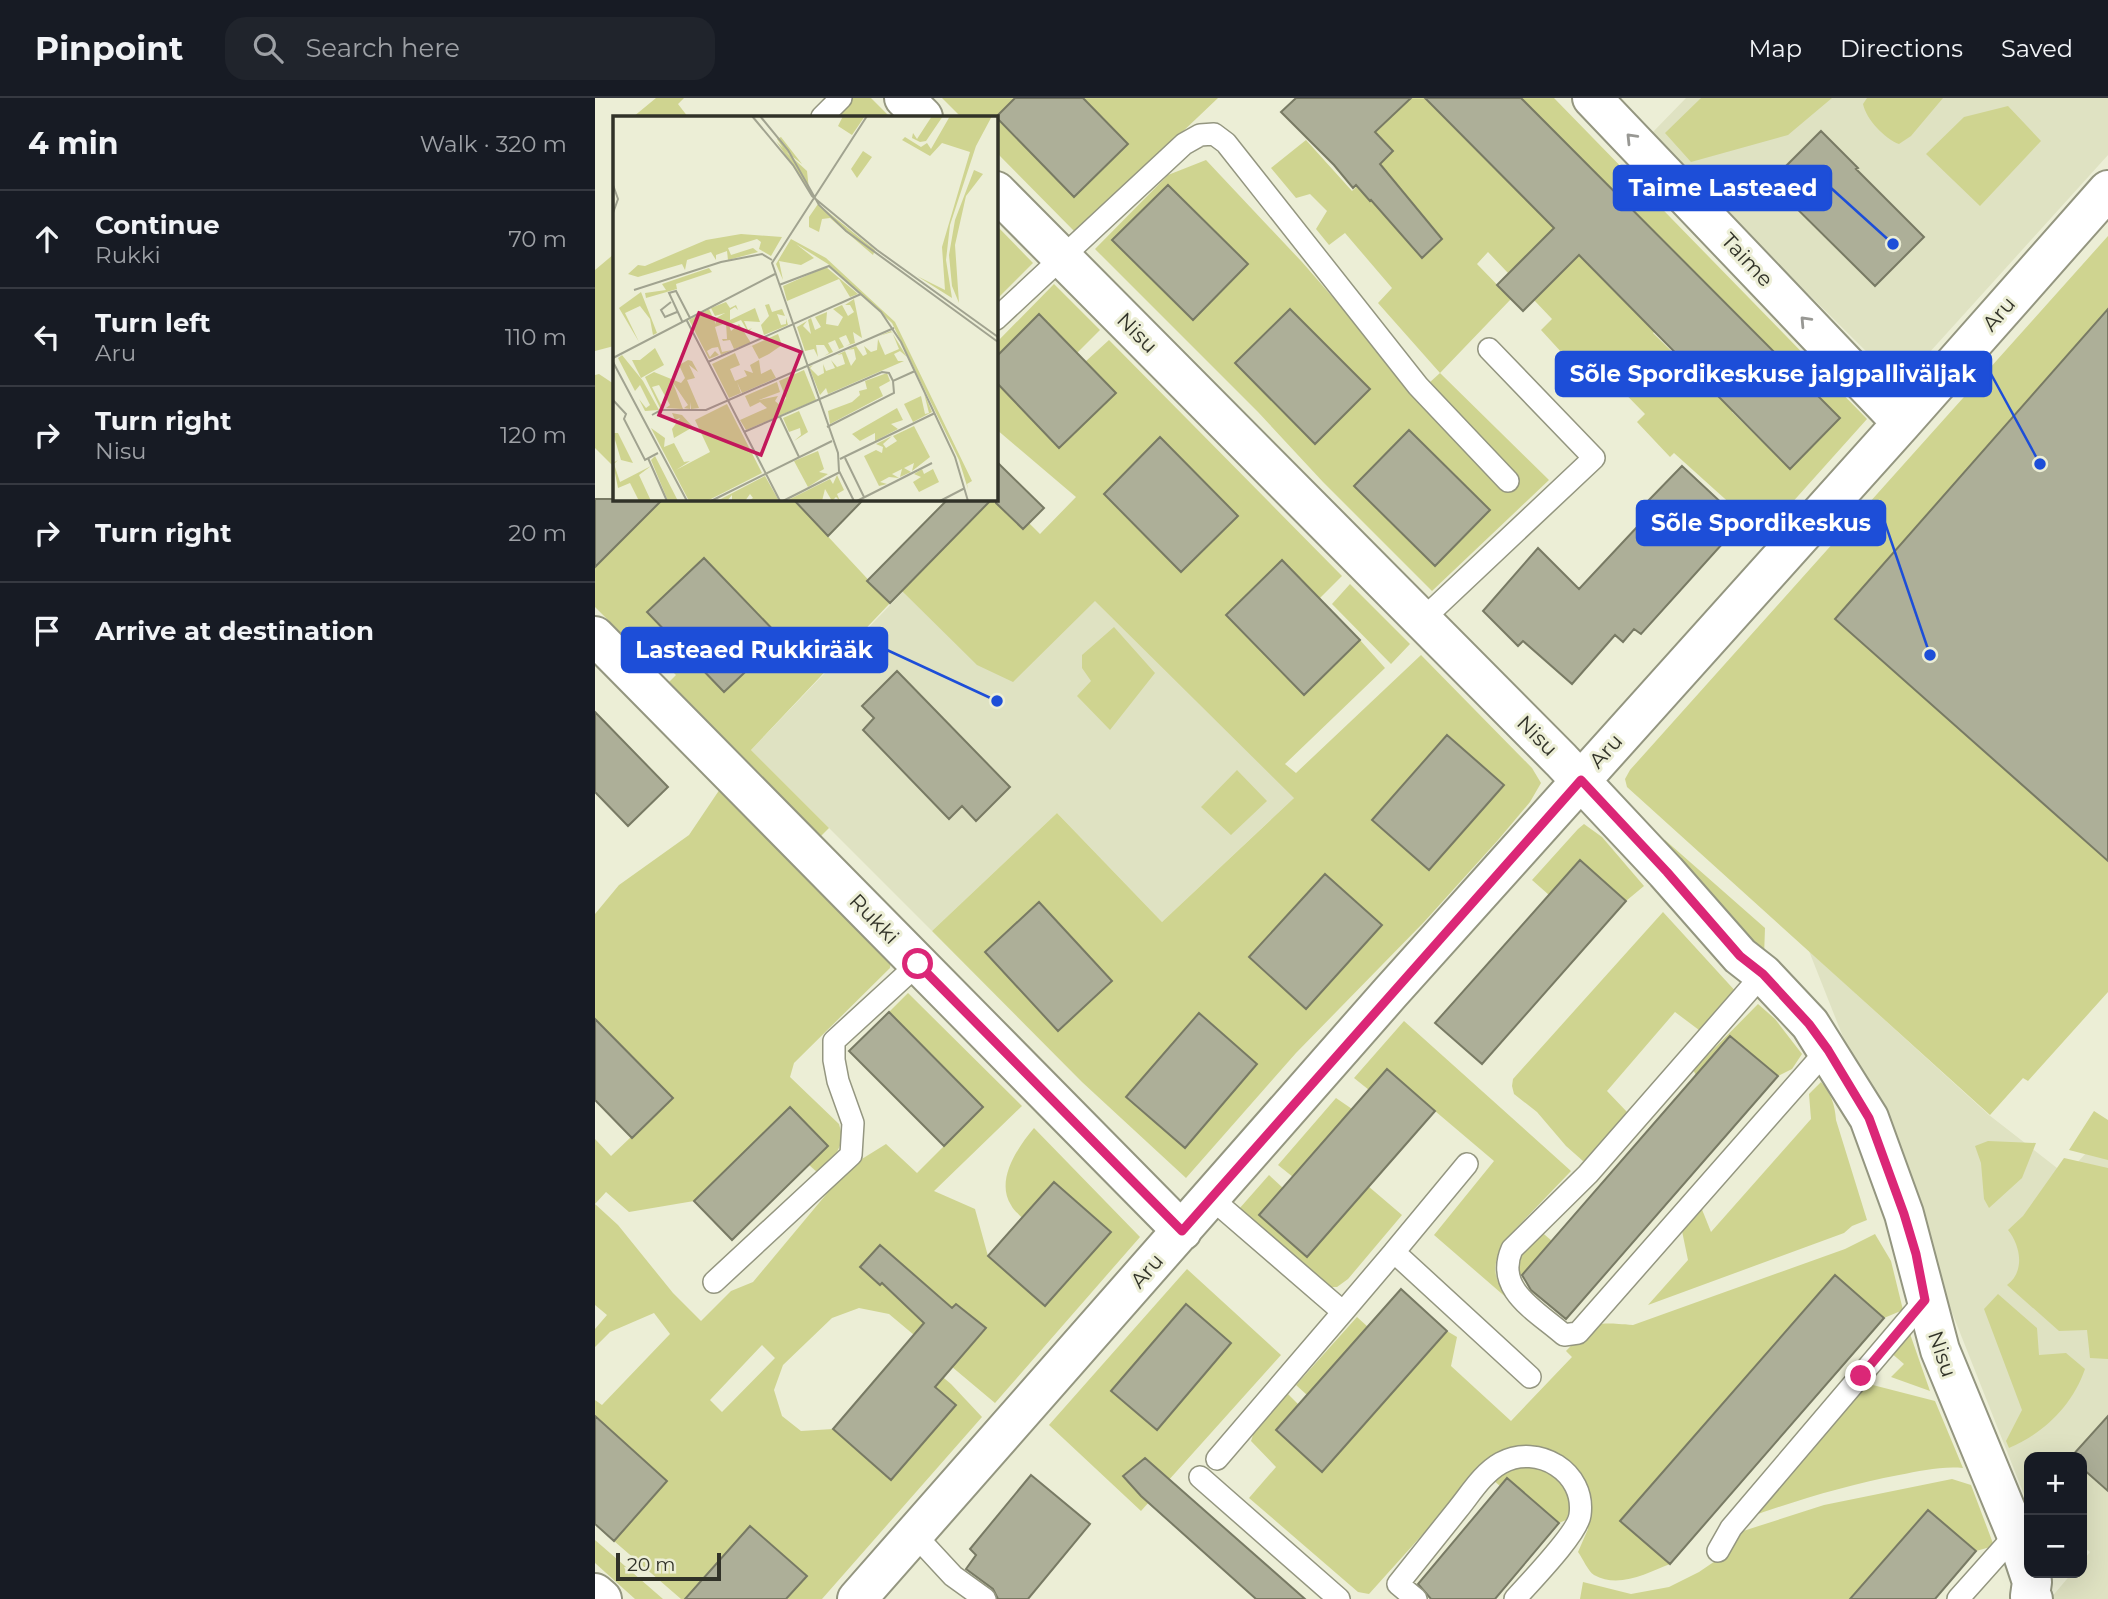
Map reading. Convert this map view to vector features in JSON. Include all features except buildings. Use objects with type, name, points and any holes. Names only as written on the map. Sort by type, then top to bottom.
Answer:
[{"type":"street","points":[[904,98],[922,116]]},
{"type":"street","name":"Taime","points":[[1592,98],[1902,424]]},
{"type":"street","name":"Aru","points":[[857,1599],[1581,780],[1902,424],[2108,190]]},
{"type":"street","name":"Nisu","points":[[997,192],[1581,780],[1667,872],[1740,956],[1763,974],[1809,1024],[1869,1118],[1904,1214],[1940,1350],[1960,1404],[2016,1534],[2032,1582],[2030,1596],[2033,1599]]},
{"type":"street","name":"Rukki","points":[[595,636],[1182,1231]]},
{"type":"street","points":[[595,1592],[602,1599]]},
{"type":"lane","points":[[823,116],[841,98]]},
{"type":"lane","points":[[997,318],[1184,145],[1200,135],[1214,134],[1226,144],[1418,386],[1508,481]]},
{"type":"lane","points":[[1422,620],[1594,458],[1489,349]]},
{"type":"lane","points":[[714,1282],[851,1155],[853,1123],[838,1081],[834,1041],[918,964]]},
{"type":"lane","points":[[1763,974],[1588,1174],[1512,1249],[1506,1262],[1515,1293],[1564,1335],[1578,1333],[1828,1050]]},
{"type":"lane","points":[[1217,1459],[1467,1164]]},
{"type":"lane","points":[[1211,1198],[1343,1312]]},
{"type":"lane","points":[[1394,1252],[1530,1377]]},
{"type":"lane","points":[[1719,1550],[1731,1528],[1925,1300]]},
{"type":"lane","points":[[1416,1599],[1392,1592],[1487,1473],[1514,1457],[1538,1456],[1548,1459],[1572,1479],[1579,1496],[1580,1516],[1572,1532],[1515,1599]]},
{"type":"lane","points":[[1200,1477],[1339,1599]]},
{"type":"lane","points":[[1958,1599],[2016,1534]]},
{"type":"lane","points":[[915,1535],[953,1576],[985,1599]]},
{"type":"shaded area","points":[[1686,98],[2108,98],[2108,155],[1900,385],[1651,134]]},
{"type":"shaded area","points":[[993,500],[1295,797],[1162,922],[1057,813],[932,931],[751,750]]},
{"type":"shaded area","points":[[1809,951],[1989,1115],[2066,1175],[2108,1129],[2108,1599],[2050,1599],[2068,1578],[2087,1578],[2087,1556],[2090,1552],[2087,1550],[2087,1452],[2024,1452],[2024,1494]]},
{"type":"green space","points":[[656,98],[684,98],[678,104],[687,116],[634,116]]},
{"type":"green space","points":[[853,98],[871,98],[889,116],[838,116]]},
{"type":"green space","points":[[942,98],[1015,98],[997,116],[960,116]]},
{"type":"green space","points":[[1083,98],[1218,98],[1076,233],[997,153],[997,118],[1074,197]]},
{"type":"green space","points":[[1425,98],[1470,142],[1513,98],[1554,98],[1867,419],[1764,534],[1674,453],[1670,457],[1637,422],[1645,414],[1598,366],[1585,378],[1541,330],[1552,319],[1534,300],[1558,277],[1532,250],[1508,273],[1488,252],[1477,264],[1511,299],[1440,373],[1378,303],[1392,288],[1345,233],[1329,245],[1316,229],[1327,211],[1310,194],[1296,198],[1271,168],[1306,140],[1352,191],[1393,151],[1375,132],[1396,112],[1384,99]],"holes":[[[1544,122],[1550,224],[1496,170]],[[1624,201],[1676,254],[1627,303],[1574,250]],[[1704,282],[1757,334],[1706,385],[1653,333]],[[1782,361],[1840,418],[1790,469],[1732,412]]]},
{"type":"green space","points":[[1701,98],[1832,98],[1788,135],[1691,162],[1665,133]]},
{"type":"green space","points":[[1867,98],[1943,98],[1911,136],[1899,144],[1888,138],[1872,122],[1863,104]]},
{"type":"green space","points":[[2008,106],[2041,141],[1980,206],[1926,154],[1964,117]]},
{"type":"green space","points":[[1206,160],[1302,262],[1417,394],[1440,373],[1549,480],[1432,591],[1095,249],[1168,175]],"holes":[[[1168,185],[1248,264],[1193,319],[1113,240]],[[1290,309],[1370,389],[1315,443],[1235,363]]]},
{"type":"green space","points":[[997,226],[1033,263],[997,299]]},
{"type":"green space","points":[[2108,236],[2108,992],[2028,1081],[2023,1078],[1990,1115],[1627,787],[1625,779],[1630,770]]},
{"type":"green space","points":[[613,255],[613,346],[595,351],[595,270]]},
{"type":"green space","points":[[1054,284],[1100,330],[1077,353],[1039,315],[997,356],[997,342]]},
{"type":"green space","points":[[1109,340],[1342,576],[1319,599],[1226,615],[1304,695],[1360,640],[1385,668],[1285,764],[1296,773],[1421,655],[1532,768],[1541,783],[1530,802],[1498,840],[1424,922],[1296,1053],[1186,1178],[1082,1082],[932,931],[1057,813],[1162,922],[1294,798],[1095,601],[1013,682],[977,665],[902,591],[991,500],[1022,529],[1029,523],[1040,534],[1076,497],[997,430],[997,383],[1059,447],[1085,362]],"holes":[[[1161,438],[1181,572],[1104,494]],[[1447,735],[1503,785],[1429,869],[1372,819]],[[1325,874],[1381,925],[1250,957]],[[1039,902],[1112,980],[1058,1030],[985,952]]]},
{"type":"green space","points":[[599,374],[613,383],[613,466],[595,448],[595,375]]},
{"type":"green space","points":[[648,500],[794,500],[890,603],[751,750],[829,828],[821,836],[669,682],[676,675],[666,665],[658,670],[595,607],[595,554],[602,560],[654,507]],"holes":[[[704,558],[780,637],[647,612]]]},
{"type":"green space","points":[[1350,584],[1410,644],[1391,664],[1332,604]]},
{"type":"green space","points":[[1114,627],[1155,673],[1110,730],[1077,696],[1091,681],[1082,668],[1082,655]]},
{"type":"green space","points":[[1237,770],[1267,801],[1231,835],[1201,807]]},
{"type":"green space","points":[[722,786],[892,955],[890,968],[794,1063],[790,1077],[839,1124],[843,1139],[837,1152],[817,1172],[809,1165],[828,1146],[790,1108],[694,1201],[629,1212],[606,1192],[595,1204],[595,1139],[611,1156],[672,1098],[595,1019],[595,914],[619,885],[689,835]]},
{"type":"green space","points":[[1584,824],[1602,837],[1644,886],[1626,901],[1580,860],[1549,895],[1532,880]]},
{"type":"green space","points":[[1665,840],[1765,928],[1764,957],[1661,841]]},
{"type":"green space","points":[[1663,912],[1738,994],[1699,1030],[1675,1012],[1607,1091],[1627,1112],[1628,1117],[1583,1161],[1566,1146],[1537,1112],[1514,1094],[1513,1079]]},
{"type":"green space","points":[[908,993],[1022,1106],[934,1191],[975,1209],[988,1256],[1022,1218],[1013,1209],[1007,1195],[1007,1175],[1015,1154],[1034,1128],[1140,1237],[995,1403],[889,1314],[859,1308],[832,1318],[783,1365],[774,1390],[782,1416],[801,1431],[833,1429],[891,1480],[956,1405],[897,1354],[919,1357],[951,1384],[982,1417],[822,1599],[786,1599],[807,1576],[750,1526],[685,1599],[681,1599],[614,1541],[667,1481],[595,1416],[595,1400],[602,1405],[670,1334],[654,1313],[610,1332],[595,1347],[595,1329],[607,1315],[595,1305],[595,1204],[618,1225],[673,1293],[701,1321],[731,1291],[753,1282],[849,1167],[886,1144],[917,1173],[983,1107],[889,1012]],"holes":[[[880,1245],[952,1309],[956,1304],[986,1328],[896,1291],[893,1293],[882,1283],[880,1285],[860,1267]],[[762,1345],[775,1358],[722,1412],[710,1400]]]},
{"type":"green space","points":[[1758,1004],[1775,1019],[1802,1054],[1792,1069],[1778,1076],[1730,1036],[1696,1075],[1693,1070]]},
{"type":"green space","points":[[1404,1021],[1571,1171],[1504,1241],[1499,1252],[1496,1276],[1516,1306],[1434,1235],[1494,1161],[1435,1111],[1369,1090],[1354,1078]]},
{"type":"green space","points":[[1821,1082],[1832,1099],[1867,1220],[1852,1226],[1844,1233],[1648,1305],[1688,1260],[1682,1231],[1701,1207],[1711,1232],[1811,1119],[1809,1094]]},
{"type":"green space","points":[[1336,1098],[1352,1109],[1293,1177],[1278,1165]]},
{"type":"green space","points":[[2094,1111],[2108,1120],[2108,1160],[2069,1150]]},
{"type":"green space","points":[[1988,1141],[2036,1143],[2022,1178],[1989,1208],[1984,1199],[1981,1163],[1975,1146]]},
{"type":"green space","points":[[2064,1158],[2108,1168],[2108,1359],[2090,1358],[2087,1330],[2059,1331],[2007,1285],[2013,1280],[2019,1266],[2016,1244],[2008,1230],[2023,1216]]},
{"type":"green space","points":[[1269,1175],[1283,1188],[1368,1186],[1402,1215],[1348,1279],[1337,1287],[1329,1287],[1239,1209]]},
{"type":"green space","points":[[1538,1229],[1552,1241],[1517,1280],[1516,1259]]},
{"type":"green space","points":[[1875,1234],[1891,1261],[1903,1310],[1884,1318],[1835,1275],[1621,1520],[1670,1564],[1623,1580],[1603,1579],[1594,1575],[1578,1552],[1588,1529],[1589,1489],[1578,1474],[1542,1449],[1524,1446],[1485,1465],[1369,1594],[1358,1592],[1249,1498],[1276,1467],[1251,1441],[1254,1432],[1287,1393],[1299,1405],[1276,1431],[1322,1471],[1447,1331],[1457,1337],[1451,1366],[1511,1421],[1572,1357],[1566,1351],[1589,1329],[1601,1324],[1633,1325],[1845,1249]]},
{"type":"green space","points":[[1187,1269],[1281,1355],[1141,1511],[1049,1425]],"holes":[[[1185,1304],[1231,1343],[1112,1390]]]},
{"type":"green space","points":[[1998,1294],[2037,1328],[2039,1355],[2066,1353],[2085,1369],[2073,1395],[2055,1417],[2034,1435],[2009,1448],[2006,1441],[2022,1410],[1984,1309]]},
{"type":"green space","points":[[1357,1317],[1368,1327],[1307,1395],[1296,1385]]},
{"type":"green space","points":[[1909,1331],[1930,1391],[1891,1377],[1904,1364],[1890,1352]]},
{"type":"green space","points":[[1865,1383],[1935,1401],[1963,1468],[1931,1469],[1860,1483],[1747,1518]]},
{"type":"green space","points":[[1536,1466],[1558,1481],[1568,1494],[1570,1510],[1566,1520],[1559,1523],[1507,1478],[1500,1486],[1493,1480],[1518,1467]]},
{"type":"green space","points":[[1952,1479],[1971,1485],[1994,1546],[1976,1551],[1927,1510],[1850,1599],[1580,1599],[1583,1582],[1631,1594],[1669,1587],[1699,1572],[1724,1555],[1737,1533],[1824,1505]]},
{"type":"green space","points":[[595,1540],[663,1599],[635,1599],[595,1563]]},
{"type":"place","name":"Taime Lasteaed","points":[[1893,244]]},
{"type":"place","name":"Sõle Spordikeskuse jalgpalliväljak","points":[[2040,464]]},
{"type":"place","name":"Sõle Spordikeskus","points":[[1930,655]]},
{"type":"place","name":"Lasteaed Rukkirääk","points":[[997,701]]},
{"type":"route","points":[[918,964],[1182,1231],[1581,780],[1667,872],[1740,956],[1763,974],[1809,1024],[1869,1118],[1904,1214],[1916,1254],[1925,1300],[1861,1376]]}]
